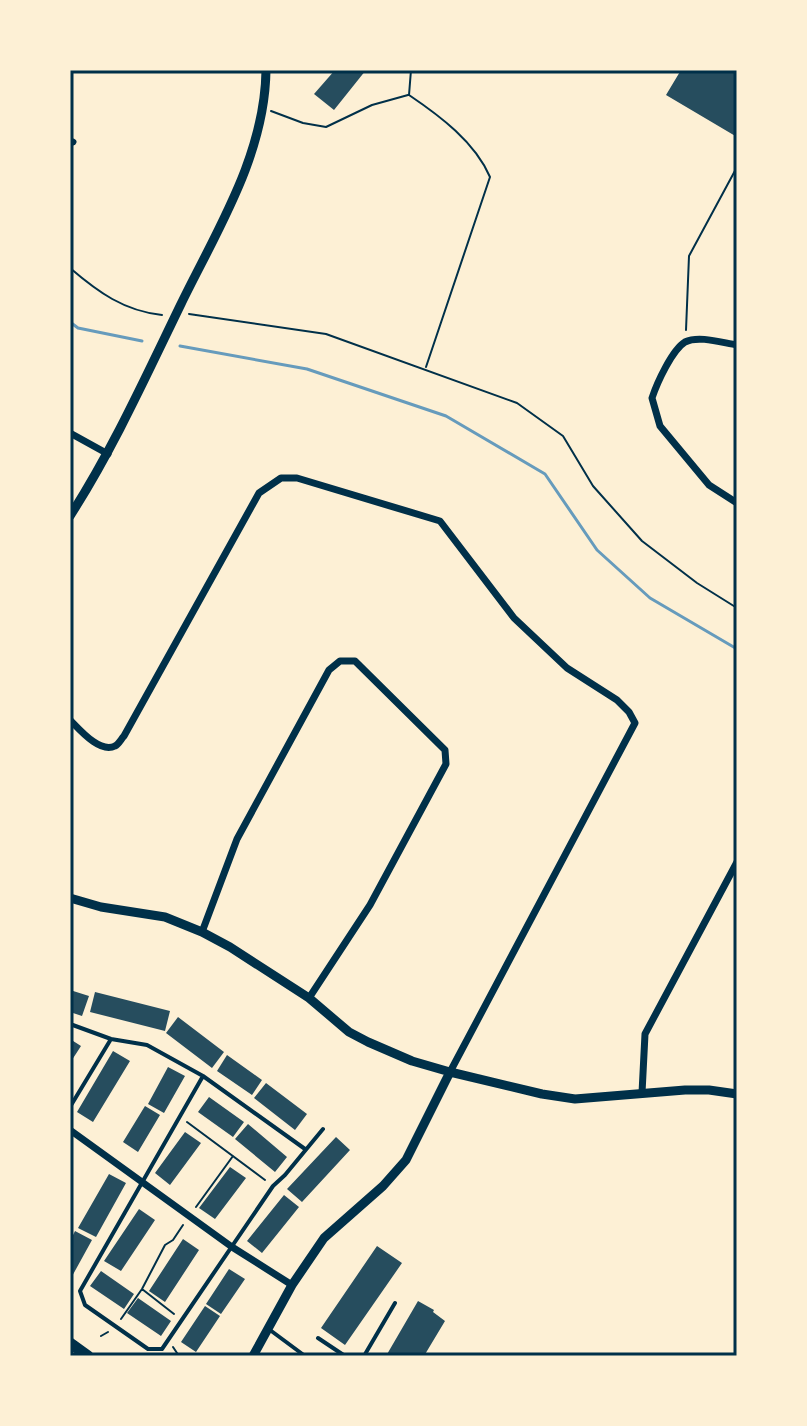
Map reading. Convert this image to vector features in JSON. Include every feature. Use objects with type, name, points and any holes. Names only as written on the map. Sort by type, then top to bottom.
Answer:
[{"type":"main road","points":[[70,1343],[88,1356]]},
{"type":"street","points":[[70,516],[108,454],[245,172],[256,144],[266,70]]},
{"type":"street","points":[[737,345],[699,340],[686,342],[676,352],[656,385],[652,398],[660,426],[709,485],[737,503]]},
{"type":"street","points":[[70,433],[108,454]]},
{"type":"street","points":[[70,720],[87,736],[106,747],[115,746],[124,736],[259,493],[281,478],[297,478],[440,521],[514,618],[567,668],[617,700],[635,723],[406,1160],[383,1186],[324,1238],[292,1285],[256,1355]]},
{"type":"street","points":[[202,932],[237,839],[329,670],[340,661],[355,661],[445,750],[446,764],[370,905],[309,998]]},
{"type":"street","points":[[642,1093],[645,1034],[737,862]]},
{"type":"street","points":[[70,898],[101,907],[165,917],[202,932],[309,998],[349,1032],[383,1050],[450,1072],[575,1099],[709,1090],[737,1094]]},
{"type":"street","points":[[70,1130],[232,1247],[292,1285]]},
{"type":"lane","points":[[70,1024],[111,1039],[147,1045],[203,1076],[306,1150]]},
{"type":"lane","points":[[70,1107],[111,1039]]},
{"type":"lane","points":[[203,1076],[80,1291],[85,1305],[148,1349],[162,1349],[232,1247],[237,1234],[273,1186],[323,1129]]},
{"type":"lane","points":[[364,1356],[395,1303]]},
{"type":"lane","points":[[268,1328],[305,1356]]},
{"type":"lane","points":[[318,1338],[345,1356]]},
{"type":"path","points":[[409,95],[411,70]]},
{"type":"path","points":[[263,108],[303,123],[326,127],[372,105],[409,95]]},
{"type":"path","points":[[409,95],[469,142],[490,177],[426,368]]},
{"type":"path","points":[[686,342],[689,256],[737,167]]},
{"type":"path","points":[[70,268],[93,289],[115,302],[158,315],[193,314],[326,334],[517,403],[563,436],[593,486],[642,541],[697,583],[737,608]]},
{"type":"path","points":[[178,1116],[273,1186]]},
{"type":"path","points":[[101,1336],[116,1327],[142,1289],[165,1245],[173,1240],[233,1156]]},
{"type":"path","points":[[142,1289],[182,1320]]},
{"type":"path","points":[[167,1340],[179,1356]]},
{"type":"building","points":[[335,70],[366,70],[334,110],[314,94]]},
{"type":"building","points":[[681,70],[737,70],[737,137],[666,95]]},
{"type":"building","points":[[70,990],[89,996],[82,1016],[70,1012]]},
{"type":"building","points":[[95,992],[170,1011],[165,1031],[90,1012]]},
{"type":"building","points":[[178,1017],[224,1052],[212,1068],[166,1033]]},
{"type":"building","points":[[70,1039],[81,1046],[70,1063]]},
{"type":"building","points":[[113,1051],[130,1061],[93,1122],[77,1112]]},
{"type":"building","points":[[227,1055],[262,1080],[252,1095],[217,1071]]},
{"type":"building","points":[[168,1067],[185,1076],[164,1113],[148,1104]]},
{"type":"building","points":[[266,1083],[307,1114],[295,1130],[254,1098]]},
{"type":"building","points":[[209,1097],[244,1122],[233,1137],[198,1112]]},
{"type":"building","points":[[145,1106],[160,1115],[138,1152],[123,1142]]},
{"type":"building","points":[[248,1124],[287,1157],[275,1172],[235,1139]]},
{"type":"building","points":[[185,1132],[201,1143],[170,1185],[155,1173]]},
{"type":"building","points":[[336,1137],[350,1150],[302,1202],[287,1189]]},
{"type":"building","points":[[230,1167],[246,1178],[215,1219],[199,1208]]},
{"type":"building","points":[[109,1174],[126,1183],[96,1237],[78,1228]]},
{"type":"building","points":[[284,1195],[299,1207],[262,1253],[247,1241]]},
{"type":"building","points":[[139,1209],[155,1220],[121,1271],[104,1261]]},
{"type":"building","points":[[75,1231],[92,1240],[70,1280],[70,1241]]},
{"type":"building","points":[[183,1239],[199,1250],[165,1302],[149,1291]]},
{"type":"building","points":[[377,1246],[402,1263],[345,1345],[321,1328]]},
{"type":"building","points":[[229,1269],[245,1279],[221,1314],[206,1304]]},
{"type":"building","points":[[101,1271],[134,1294],[124,1309],[90,1286]]},
{"type":"building","points":[[138,1298],[171,1321],[161,1336],[127,1313]]},
{"type":"building","points":[[418,1301],[445,1321],[424,1356],[386,1356]]},
{"type":"building","points":[[205,1306],[220,1316],[196,1352],[181,1342]]},
{"type":"waterway","points":[[70,322],[78,328],[142,341]]},
{"type":"waterway","points":[[180,346],[307,369],[446,416],[545,474],[597,550],[650,598],[737,649]]}]
